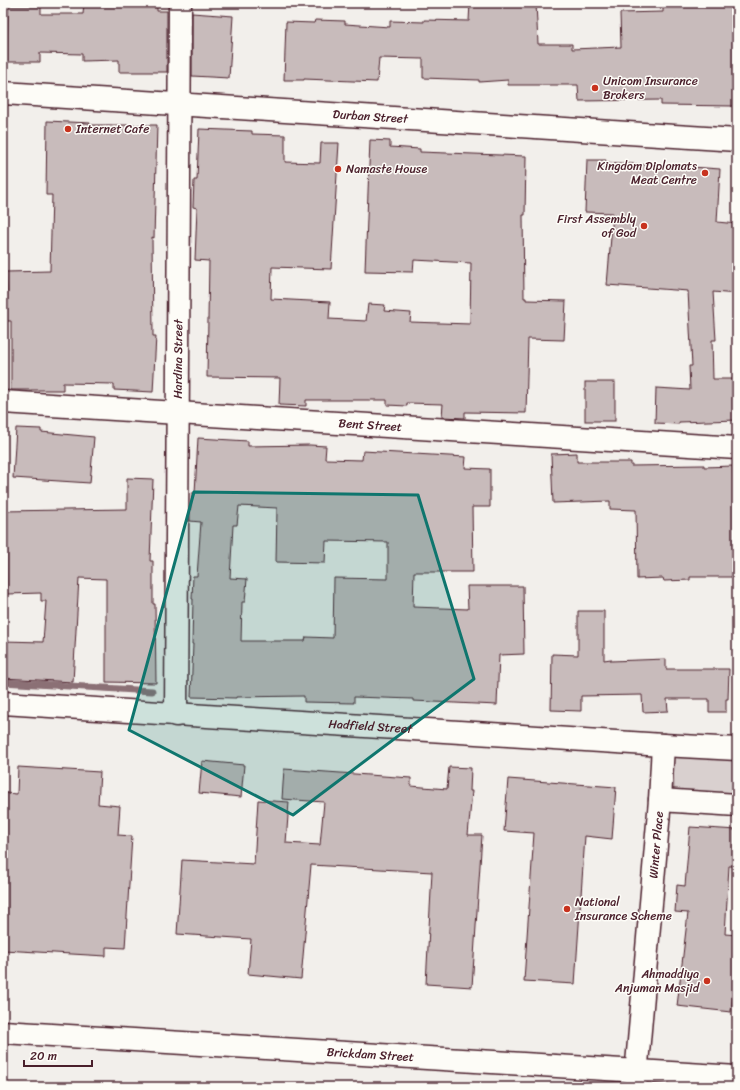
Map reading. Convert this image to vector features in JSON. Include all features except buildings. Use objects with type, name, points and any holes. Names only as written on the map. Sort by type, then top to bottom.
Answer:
[{"type":"street","name":"Hardina Street","points":[[176,714],[180,3]]},
{"type":"street","name":"Durban Street","points":[[3,93],[737,140]]},
{"type":"street","name":"Bent Street","points":[[3,402],[737,448]]},
{"type":"street","name":"Hadfield Street","points":[[3,703],[737,749]]},
{"type":"street","name":"Winter Place","points":[[635,1079],[660,800],[663,745]]},
{"type":"street","points":[[660,800],[737,805]]},
{"type":"street","name":"Brickdam Street","points":[[3,1032],[635,1079],[737,1077]]},
{"type":"highlighted area","points":[[194,492],[418,495],[474,679],[293,815],[129,730]]},
{"type":"shaded area","points":[[673,757],[737,760],[737,794],[674,791]]},
{"type":"waterway","points":[[3,682],[152,691]]},
{"type":"place","name":"Unicom Insurance Brokers","points":[[595,88]]},
{"type":"place","name":"Internet Cafe","points":[[68,129]]},
{"type":"place","name":"Namaste House","points":[[338,169]]},
{"type":"place","name":"Kingdom Diplomats Meat Centre","points":[[705,173]]},
{"type":"place","name":"First Assembly of God","points":[[644,226]]},
{"type":"place","name":"National Insurance Scheme","points":[[567,909]]},
{"type":"place","name":"Ahmaddiya Anjuman Masjid","points":[[707,981]]}]
